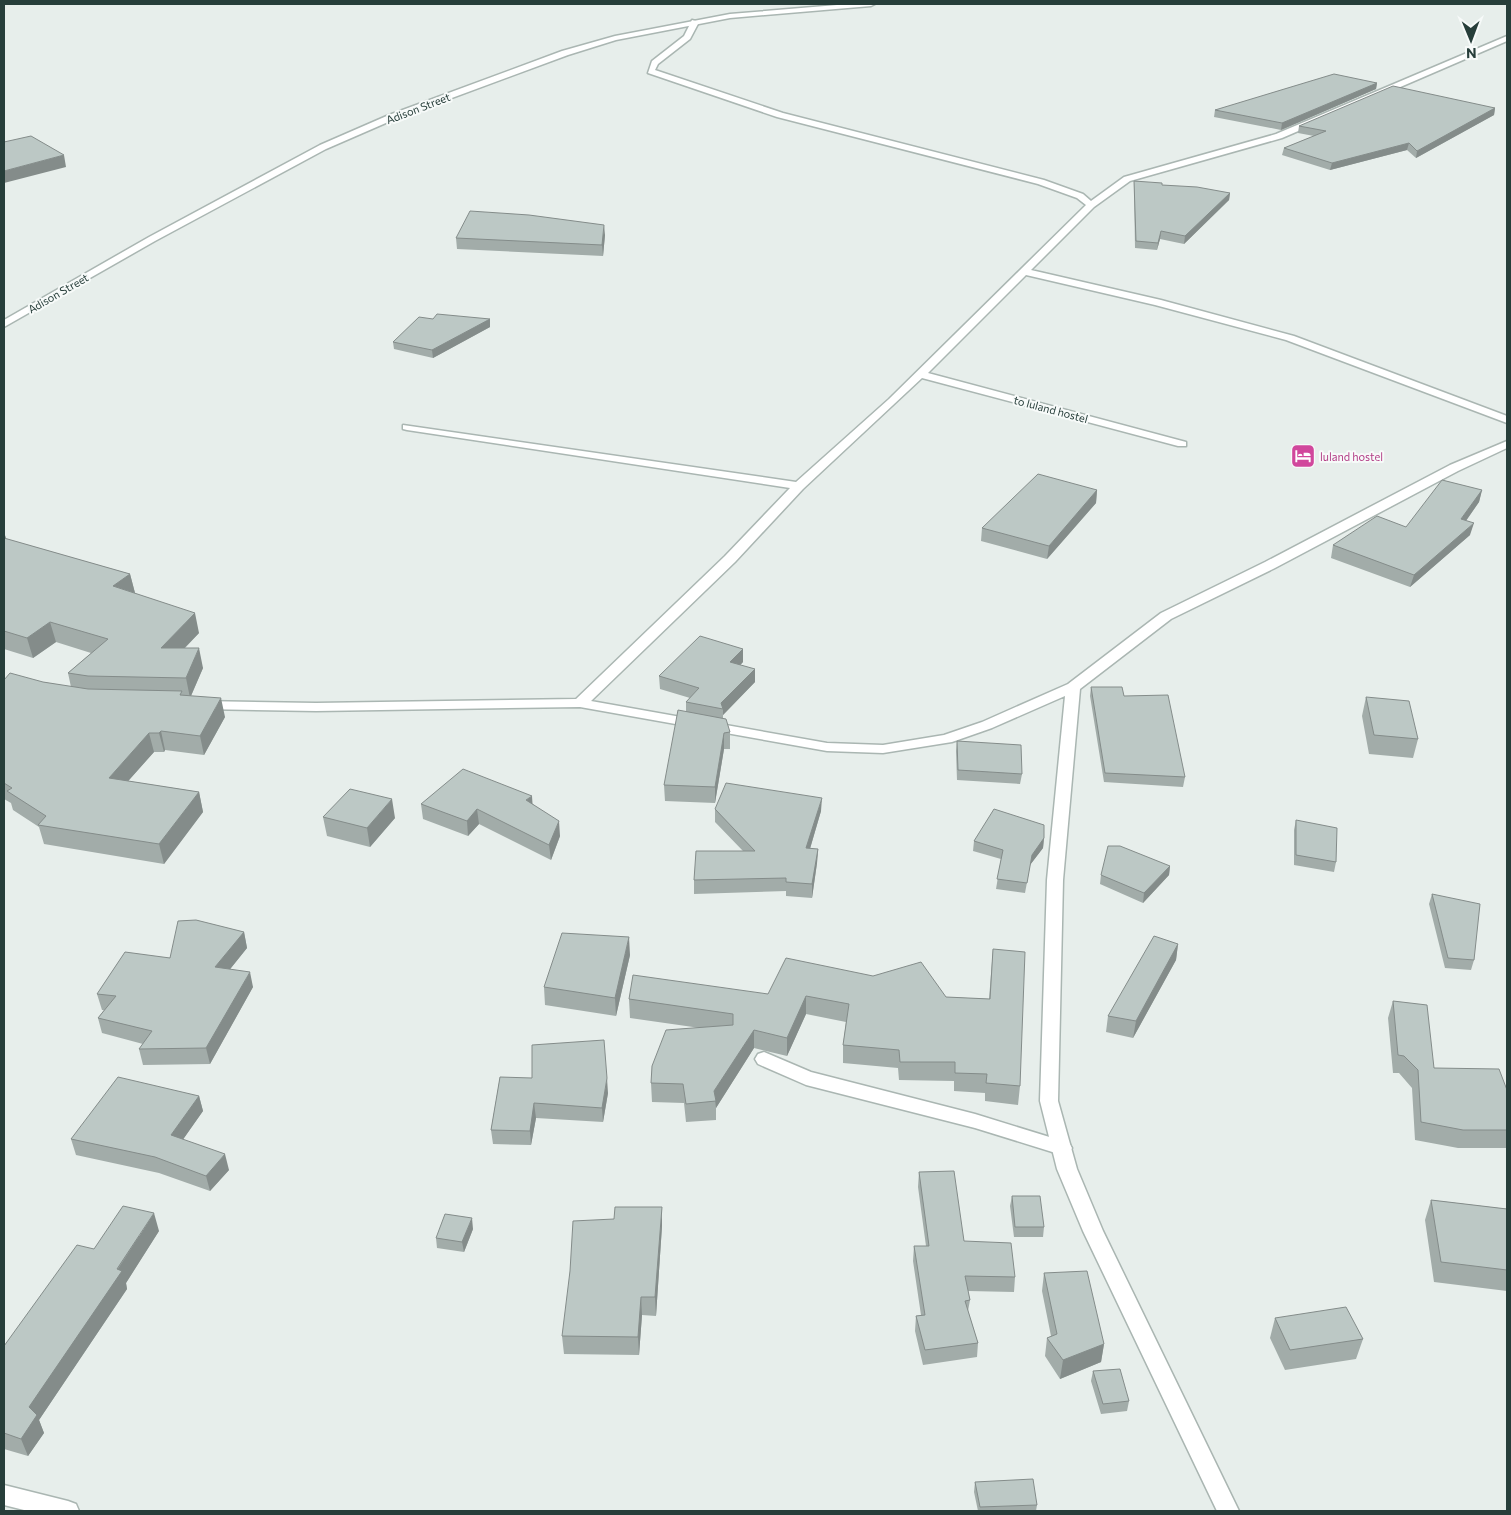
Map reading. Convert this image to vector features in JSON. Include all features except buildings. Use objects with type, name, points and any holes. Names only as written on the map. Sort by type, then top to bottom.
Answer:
[{"type":"street","name":"Adison Street","points":[[4,324],[219,203],[360,130],[565,53],[615,38],[695,22],[762,12],[872,4]]},
{"type":"street","points":[[695,22],[687,37],[655,63],[651,71],[690,86],[780,115],[1042,182],[1080,196],[1091,205]]},
{"type":"street","points":[[580,703],[730,559],[799,486],[919,374],[1091,205],[1127,178],[1279,136],[1507,38]]},
{"type":"street","points":[[1023,272],[1157,302],[1290,338],[1507,420]]},
{"type":"street","name":"to luland hostel","points":[[919,374],[1182,444]]},
{"type":"street","points":[[407,427],[799,486]]},
{"type":"street","points":[[190,705],[316,707],[580,703],[827,747],[883,748],[947,739],[987,725],[1073,687],[1166,616],[1270,565],[1454,468],[1507,444]]},
{"type":"street","points":[[1073,687],[1055,880],[1049,1101],[1068,1169],[1093,1231],[1228,1511]]},
{"type":"street","points":[[764,1059],[806,1078],[975,1122],[1062,1148]]},
{"type":"street","points":[[4,1496],[68,1511]]},
{"type":"place","name":"luland hostel","points":[[1303,456]]}]
